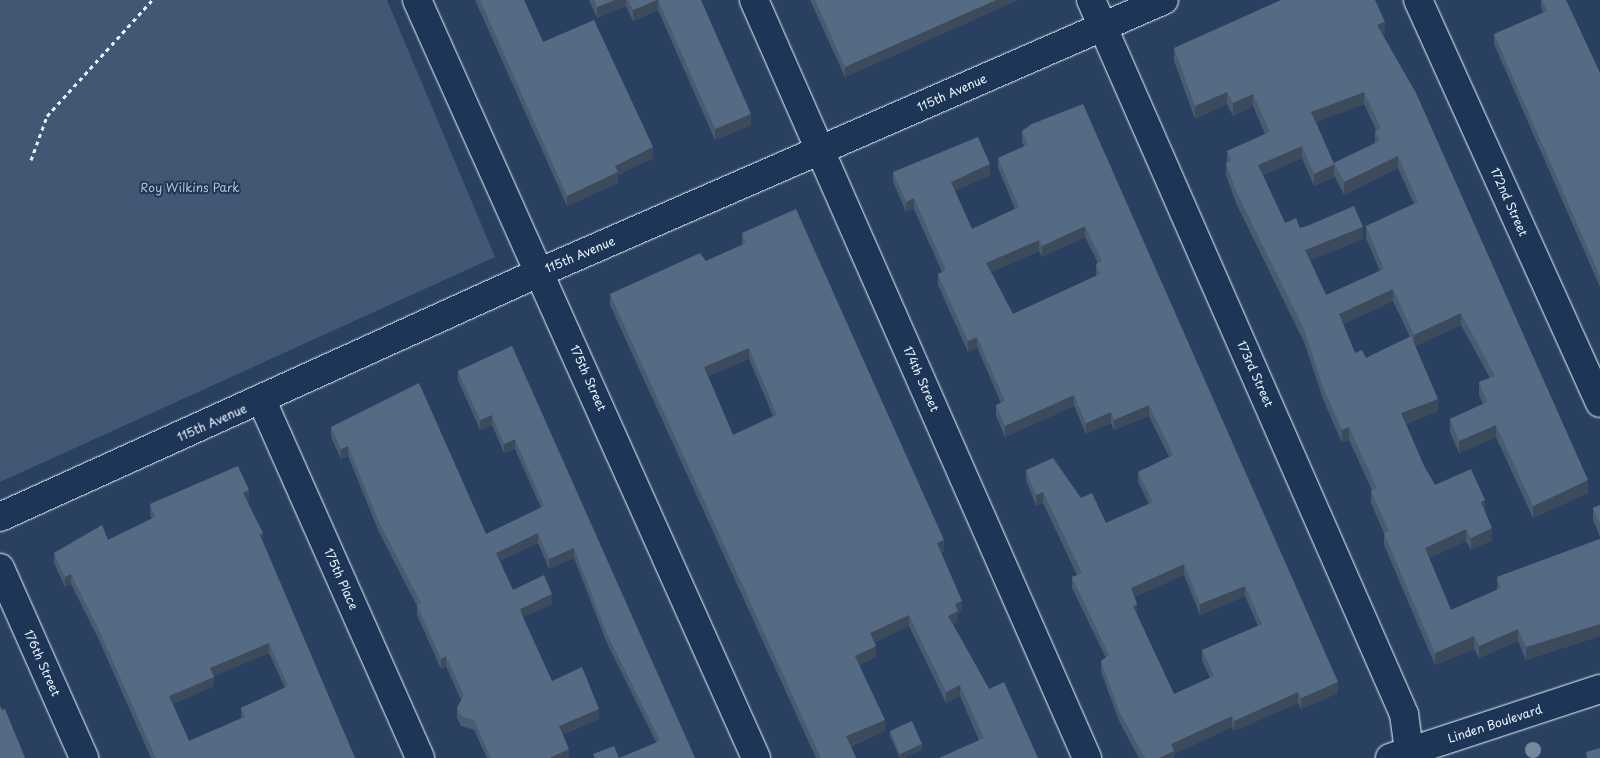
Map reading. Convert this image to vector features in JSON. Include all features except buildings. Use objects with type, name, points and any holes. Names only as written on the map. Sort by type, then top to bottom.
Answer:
[{"type":"street","name":"175th Street","points":[[416,0],[536,274],[557,308],[756,758]]},
{"type":"street","name":"174th Street","points":[[754,0],[1087,758]]},
{"type":"street","name":"173rd Street","points":[[1091,0],[1404,714],[1403,756]]},
{"type":"street","name":"115th Avenue","points":[[0,517],[262,400],[536,274],[1164,0]]},
{"type":"street","name":"172nd Street","points":[[1418,0],[1600,403]]},
{"type":"street","name":"175th Place","points":[[262,400],[420,758]]},
{"type":"street","name":"176th Street","points":[[0,568],[84,758]]},
{"type":"street","name":"Linden Boulevard","points":[[1403,756],[1600,689]]},
{"type":"path","points":[[31,160],[47,116],[152,0]]},
{"type":"green space","name":"Roy Wilkins Park","points":[[0,0],[387,0],[495,257],[0,482]]}]
